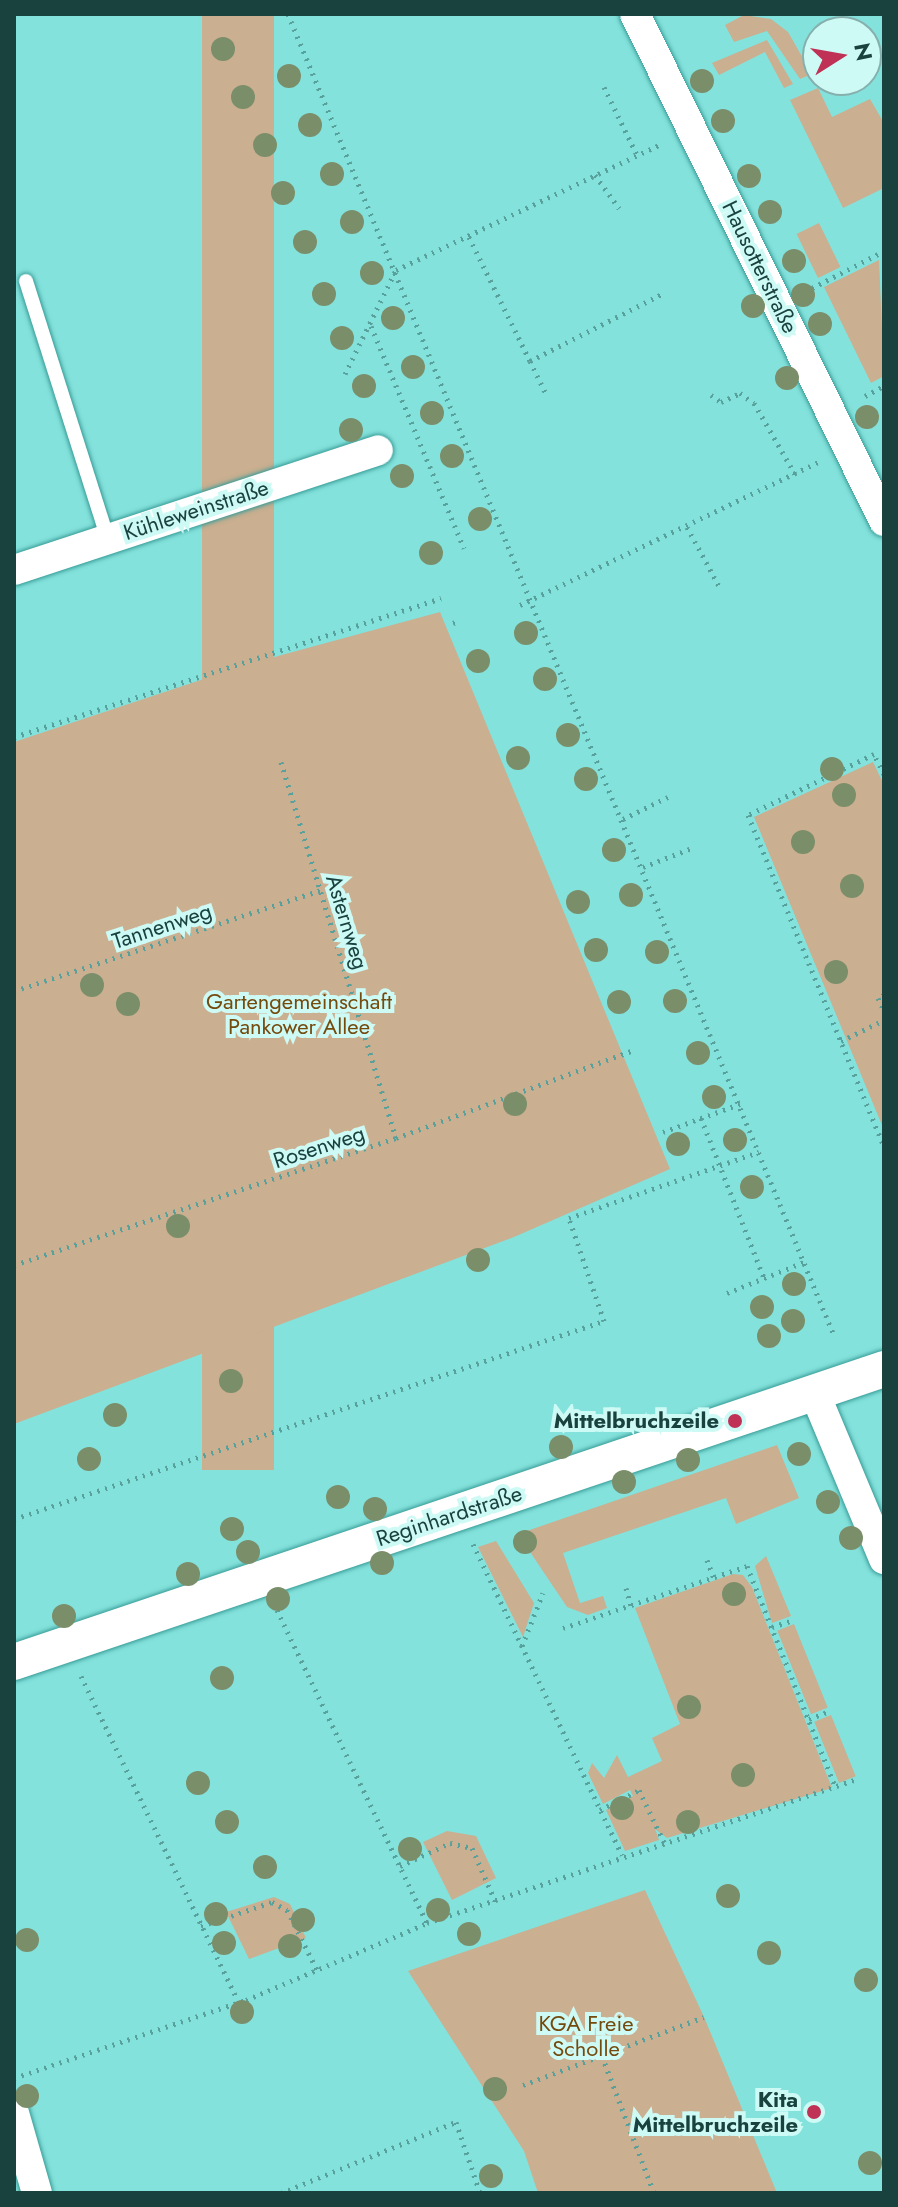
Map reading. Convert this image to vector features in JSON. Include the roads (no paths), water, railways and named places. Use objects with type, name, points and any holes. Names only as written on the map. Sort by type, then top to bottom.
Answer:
[{"type":"street","name":"Hausotterstraße","points":[[635,14],[884,521]]},
{"type":"street","name":"Kühleweinstraße","points":[[14,570],[378,450]]},
{"type":"street","name":"Reginhardstraße","points":[[14,1662],[884,1369]]},
{"type":"street","points":[[815,1394],[884,1559]]},
{"type":"street","points":[[14,2113],[37,2193]]},
{"type":"lane","points":[[26,281],[108,539]]},
{"type":"place","name":"Mittelbruchzeile","points":[[735,1421]]},
{"type":"place","name":"Kita Mittelbruchzeile","points":[[814,2112]]},
{"type":"park label","name":"Gartengemeinschaft Pankower Allee","points":[[299,1014]]},
{"type":"park label","name":"KGA Freie Scholle","points":[[586,2036]]}]
